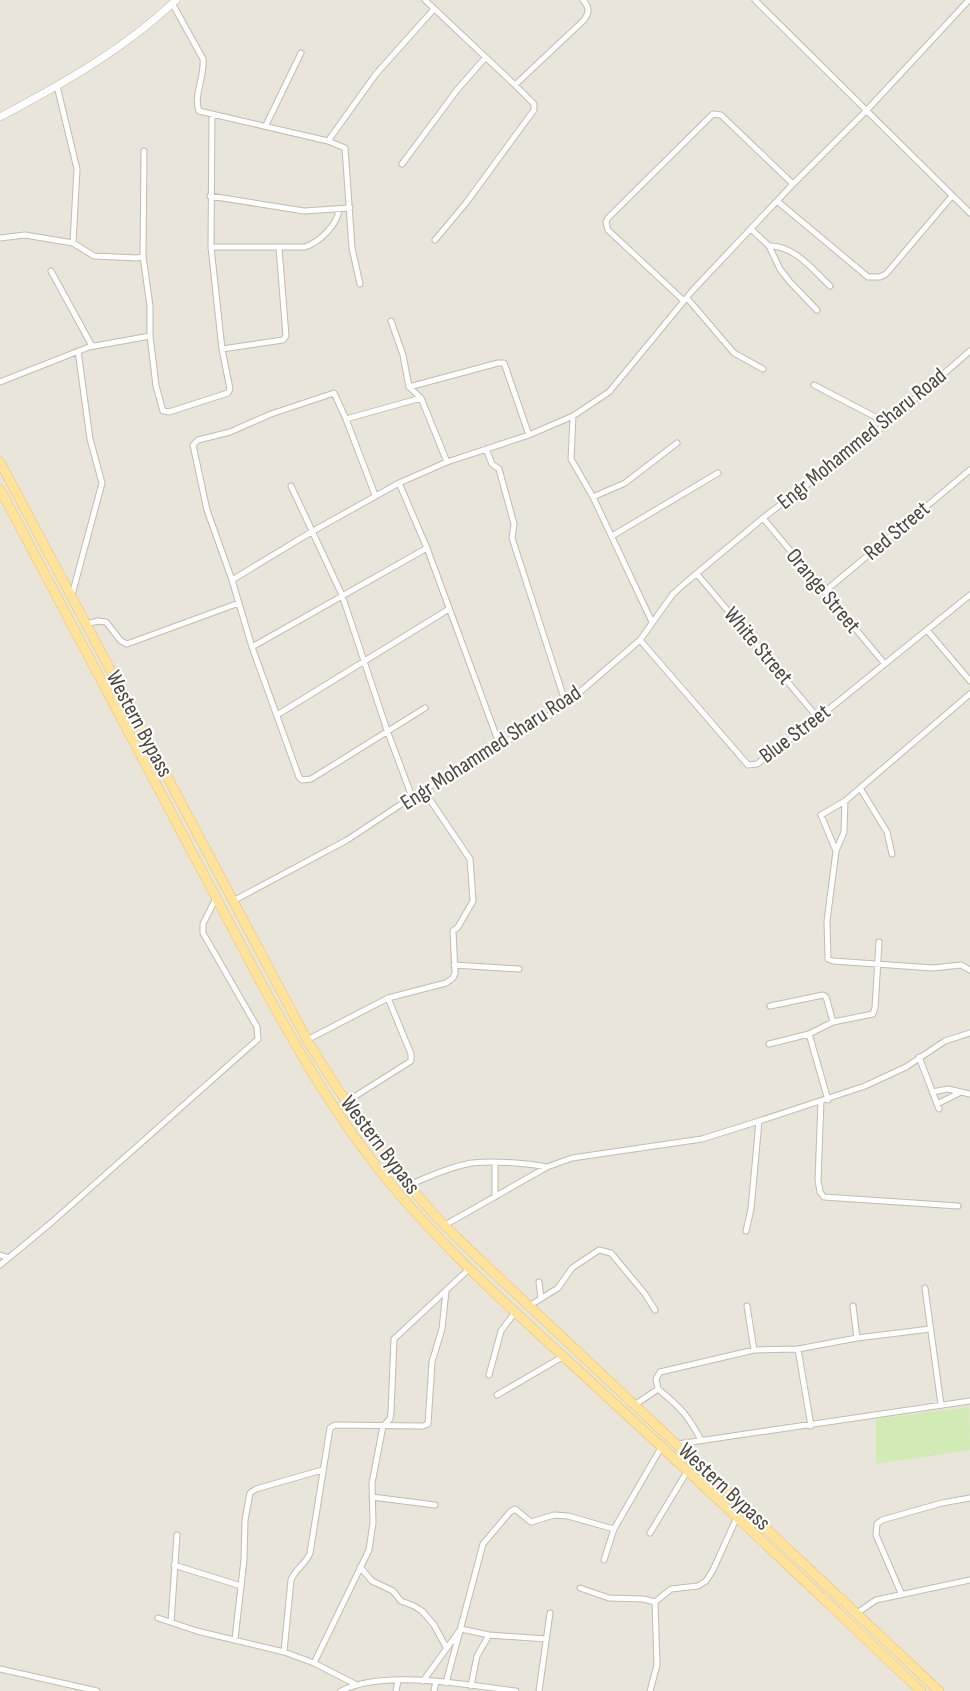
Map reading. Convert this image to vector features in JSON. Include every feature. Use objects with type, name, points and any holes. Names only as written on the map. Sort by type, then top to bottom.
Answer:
[{"type":"main road","name":"Western Bypass","points":[[0,462],[307,1040],[346,1102],[409,1185],[445,1225],[529,1306],[636,1404],[939,1691]]},
{"type":"main road","name":"Western Bypass","points":[[0,489],[299,1052],[345,1125],[398,1192],[470,1268],[921,1691]]},
{"type":"main road","points":[[577,1368],[585,1359]]},
{"type":"street","points":[[425,0],[534,104],[534,110],[466,203],[435,240]]},
{"type":"street","points":[[515,85],[585,20],[589,11],[583,0]]},
{"type":"street","points":[[755,0],[970,213]]},
{"type":"street","points":[[232,580],[375,495],[447,462],[529,435],[573,416],[615,387],[685,300],[969,0]]},
{"type":"street","points":[[0,117],[96,63],[174,2],[203,59],[204,67],[197,108],[199,111],[266,125],[345,147],[352,248],[360,285]]},
{"type":"street","points":[[328,141],[376,74],[434,9]]},
{"type":"street","points":[[266,125],[301,52]]},
{"type":"street","points":[[402,164],[457,90],[485,58]]},
{"type":"street","points":[[57,86],[77,169],[73,243]]},
{"type":"street","points":[[763,369],[734,353],[685,300],[608,230],[606,222],[713,114],[720,115],[793,184]]},
{"type":"street","points":[[144,151],[143,256],[150,306],[150,336],[156,387],[166,412],[229,391],[211,247],[212,115]]},
{"type":"street","points":[[210,196],[304,211],[350,208]]},
{"type":"street","points":[[777,201],[868,277],[874,278],[886,274],[952,196]]},
{"type":"street","points":[[211,247],[305,247],[313,244],[337,219],[339,210]]},
{"type":"street","points":[[751,229],[769,246],[780,269],[817,310]]},
{"type":"street","points":[[0,238],[22,234],[73,243],[94,256],[137,258],[143,256]]},
{"type":"street","points":[[769,246],[787,249],[830,286]]},
{"type":"street","points":[[222,349],[283,340],[286,336],[279,248]]},
{"type":"street","points":[[51,270],[92,346]]},
{"type":"street","points":[[391,321],[403,355],[409,387],[421,398],[447,462]]},
{"type":"street","points":[[0,382],[92,346],[150,336]]},
{"type":"street","points":[[71,597],[102,483],[90,439],[78,351]]},
{"type":"street","name":"Engr Mohammed Sharu Road","points":[[233,901],[347,840],[412,797],[500,746],[566,704],[640,640],[673,594],[763,518],[887,423],[970,351]]},
{"type":"street","points":[[964,357],[970,364]]},
{"type":"street","points":[[409,387],[504,363],[529,435]]},
{"type":"street","points":[[814,385],[887,423]]},
{"type":"street","points":[[375,495],[335,394],[329,393],[230,432],[194,443],[193,449],[207,510],[298,777],[307,781],[425,708]]},
{"type":"street","points":[[346,419],[421,398]]},
{"type":"street","points":[[573,416],[571,459],[593,497],[652,622]]},
{"type":"street","points":[[593,497],[625,483],[676,443]]},
{"type":"street","points":[[486,449],[492,464],[499,468],[514,524],[512,538],[566,704]]},
{"type":"street","name":"Red Street","points":[[824,591],[970,470]]},
{"type":"street","points":[[612,536],[718,473]]},
{"type":"street","points":[[399,483],[427,548],[500,746]]},
{"type":"street","points":[[291,486],[342,595],[412,797]]},
{"type":"street","name":"Orange Street","points":[[763,518],[884,663]]},
{"type":"street","points":[[252,647],[427,548]]},
{"type":"street","name":"White Street","points":[[697,574],[818,718]]},
{"type":"street","name":"Blue Street","points":[[640,640],[748,765],[757,764],[818,718],[970,595]]},
{"type":"street","points":[[86,624],[106,622],[127,645],[239,603]]},
{"type":"street","points":[[277,715],[449,609]]},
{"type":"street","points":[[927,630],[970,681]]},
{"type":"street","points":[[837,851],[821,815],[860,789],[970,694]]},
{"type":"street","points":[[860,789],[887,831],[892,854]]},
{"type":"street","points":[[307,1040],[388,998],[446,983],[453,978],[453,931],[458,927],[473,901],[470,859],[424,791]]},
{"type":"street","points":[[845,801],[844,832],[837,851],[827,921],[827,956],[833,961],[933,968],[961,965],[970,970]]},
{"type":"street","points":[[0,1265],[79,1199],[258,1039],[256,1027],[203,933],[202,924],[216,898]]},
{"type":"street","points":[[769,1044],[809,1034],[833,1022],[875,1012],[879,942]]},
{"type":"street","points":[[454,965],[519,969]]},
{"type":"street","points":[[770,1006],[822,995],[826,997],[833,1022]]},
{"type":"street","points":[[346,1102],[411,1061],[411,1054],[388,998]]},
{"type":"street","points":[[445,1225],[547,1167],[574,1157],[702,1139],[828,1100],[906,1067],[945,1041],[970,1033]]},
{"type":"street","points":[[809,1034],[828,1100]]},
{"type":"street","points":[[919,1057],[938,1107],[960,1092]]},
{"type":"street","points":[[932,1092],[948,1089],[970,1094]]},
{"type":"street","points":[[821,1101],[818,1180],[820,1192],[824,1197],[958,1206]]},
{"type":"street","points":[[746,1231],[751,1209],[759,1121]]},
{"type":"street","points":[[409,1185],[442,1171],[468,1164],[530,1164],[547,1167]]},
{"type":"street","points":[[495,1164],[495,1197]]},
{"type":"street","points":[[529,1306],[558,1288],[572,1268],[594,1252],[605,1251],[611,1253],[618,1261],[655,1310]]},
{"type":"street","points":[[0,1254],[9,1258]]},
{"type":"street","points":[[314,1663],[369,1550],[372,1535],[372,1483],[383,1426],[391,1413],[394,1339],[470,1268]]},
{"type":"street","points":[[539,1282],[541,1298]]},
{"type":"street","points":[[925,1288],[941,1405]]},
{"type":"street","points":[[284,1652],[291,1580],[308,1559],[310,1553],[322,1470],[332,1426],[423,1426],[428,1424],[432,1362],[442,1329],[446,1292]]},
{"type":"street","points":[[747,1306],[754,1350]]},
{"type":"street","points":[[854,1306],[857,1338]]},
{"type":"street","points":[[489,1375],[501,1331],[516,1311]]},
{"type":"street","points":[[701,1440],[684,1411],[658,1389],[656,1379],[662,1370],[754,1350],[798,1349],[857,1338],[930,1329]]},
{"type":"street","points":[[798,1349],[811,1426]]},
{"type":"street","points":[[497,1395],[564,1356]]},
{"type":"street","points":[[636,1404],[658,1389]]},
{"type":"street","points":[[678,1444],[970,1401]]},
{"type":"street","points":[[604,1560],[614,1529],[662,1446]]},
{"type":"street","points":[[235,1639],[245,1520],[250,1493],[255,1489],[322,1470]]},
{"type":"street","points":[[650,1533],[688,1470]]},
{"type":"street","points":[[372,1497],[435,1505]]},
{"type":"street","points":[[901,1593],[876,1535],[877,1524],[882,1520],[942,1503],[970,1498]]},
{"type":"street","points":[[446,1683],[483,1544],[510,1512],[515,1509],[531,1522],[554,1515],[568,1516],[614,1529]]},
{"type":"street","points":[[655,1602],[671,1589],[698,1586],[706,1581],[737,1517]]},
{"type":"street","points":[[171,1622],[177,1535]]},
{"type":"street","points":[[174,1565],[241,1586]]},
{"type":"street","points":[[360,1568],[372,1581],[393,1591],[401,1601],[422,1611],[434,1624],[446,1647]]},
{"type":"street","points":[[857,1613],[872,1601],[970,1580]]},
{"type":"street","points":[[580,1588],[609,1598],[643,1599],[655,1602]]},
{"type":"street","points":[[650,1691],[657,1665],[655,1602]]},
{"type":"street","points":[[539,1691],[550,1613]]},
{"type":"street","points":[[158,1618],[197,1631],[284,1652],[314,1663],[357,1684]]},
{"type":"street","points":[[461,1629],[489,1635],[546,1639]]},
{"type":"street","points":[[423,1681],[461,1629]]},
{"type":"street","points":[[471,1686],[477,1656],[489,1635]]},
{"type":"street","points":[[0,1669],[97,1691]]},
{"type":"street","points":[[396,1691],[398,1681]]},
{"type":"street","points":[[341,1691],[357,1684],[398,1681],[436,1681],[516,1691]]},
{"type":"street","points":[[434,1691],[436,1681]]},
{"type":"street","points":[[357,1684],[358,1691]]},
{"type":"shaded area","points":[[0,0],[970,0],[970,1691],[0,1691]]},
{"type":"green space","points":[[969,1407],[970,1450],[876,1464],[876,1419]]}]
